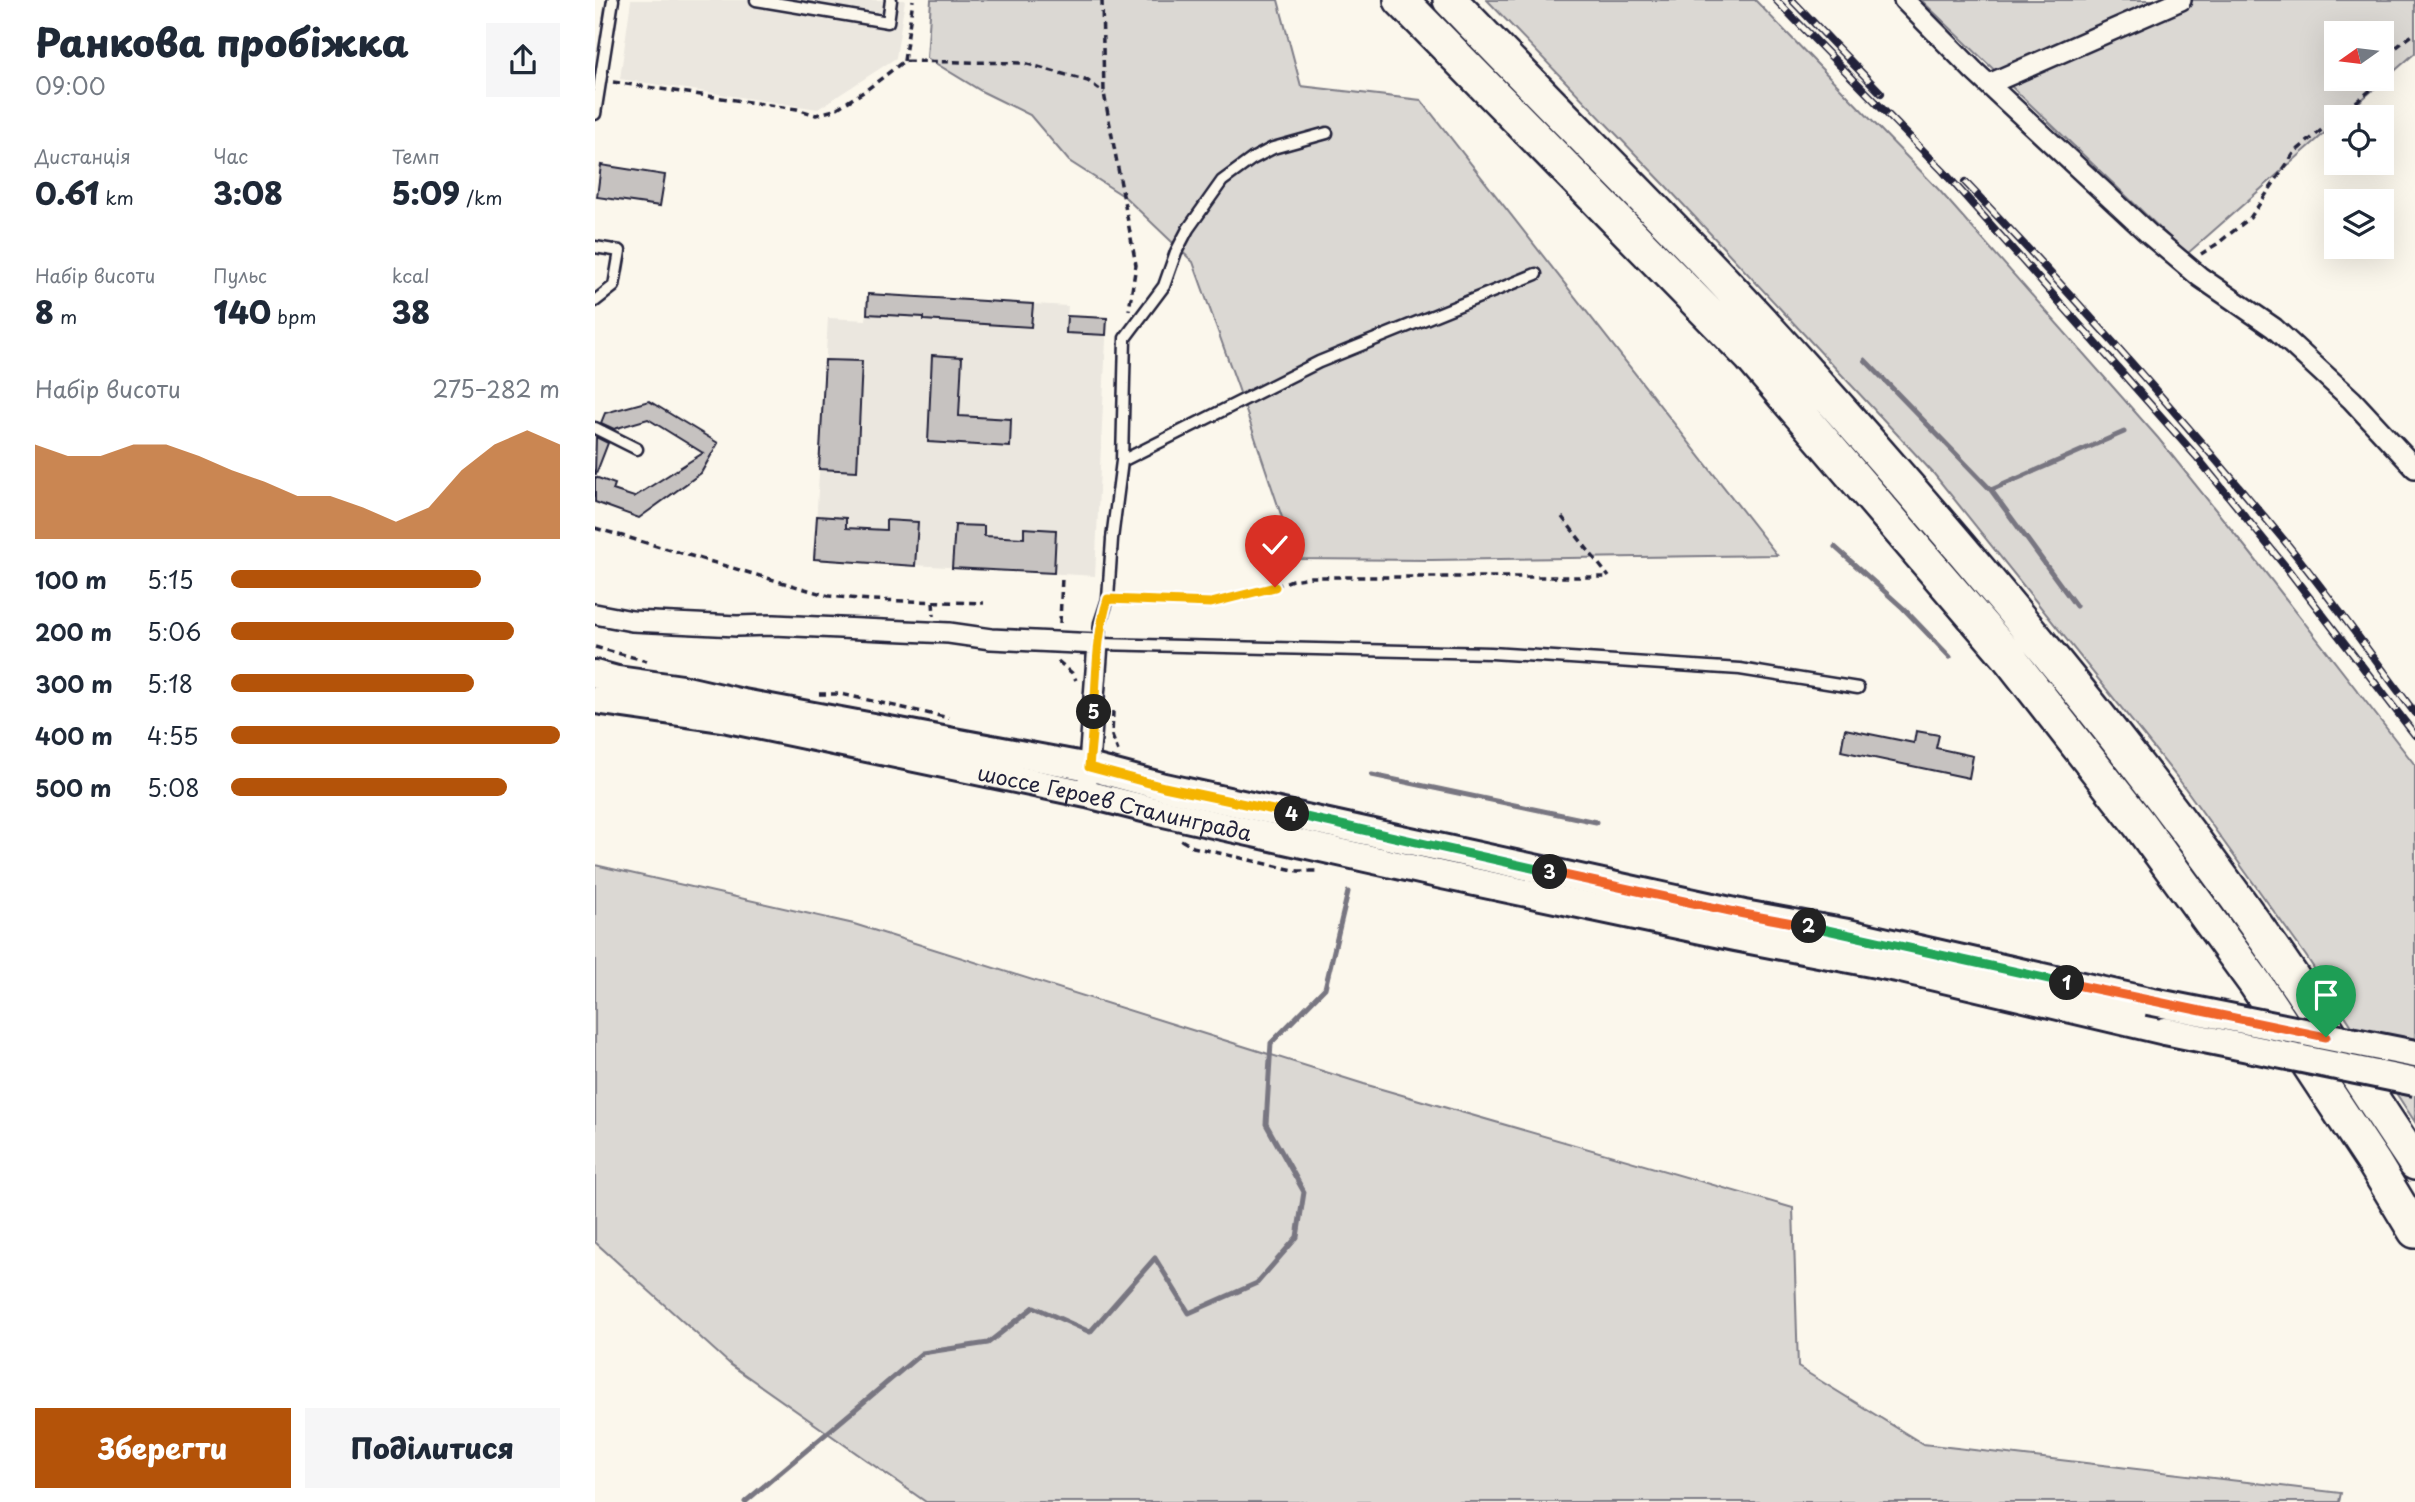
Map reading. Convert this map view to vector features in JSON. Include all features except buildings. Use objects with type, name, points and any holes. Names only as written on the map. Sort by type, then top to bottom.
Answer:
[{"type":"highway","points":[[1401,0],[1751,357],[2007,654],[2139,824],[2255,983],[2374,1163],[2415,1231]]},
{"type":"highway","points":[[1450,0],[1800,364],[1905,483],[2060,668],[2180,822],[2272,949],[2415,1163]]},
{"type":"main road","name":"шоссе Героев Сталинграда","points":[[595,674],[1089,767],[1164,787],[1744,914],[1848,933],[2148,1001],[2415,1054]]},
{"type":"main road","name":"шоссе Героев Сталинграда","points":[[595,699],[728,719],[1087,794],[1455,878],[1897,968],[2165,1031],[2415,1082]]},
{"type":"street","points":[[1904,0],[2140,226],[2185,264],[2274,328],[2352,400],[2415,468]]},
{"type":"street","points":[[1989,84],[2181,0]]},
{"type":"street","points":[[595,614],[632,621],[949,633],[991,639],[1098,643],[1087,794]]},
{"type":"lane","points":[[595,114],[613,0]]},
{"type":"lane","points":[[757,0],[888,22],[891,0]]},
{"type":"lane","points":[[1327,133],[1273,148],[1236,169],[1222,181],[1188,229],[1176,252],[1164,286],[1125,338],[1122,461],[1108,599],[1100,623],[1098,643],[1491,653],[1740,669],[1858,688]]},
{"type":"lane","points":[[595,247],[620,251],[614,286],[595,301]]},
{"type":"lane","points":[[1122,461],[1319,362],[1536,274]]},
{"type":"lane","points":[[595,428],[638,449]]},
{"type":"path","points":[[904,61],[913,0]]},
{"type":"path","points":[[1102,0],[1104,93],[1136,265],[1125,338]]},
{"type":"path","points":[[2394,49],[2415,33]]},
{"type":"path","points":[[600,80],[797,109],[816,115],[829,113],[847,102],[904,61],[1024,63],[1088,81],[1104,93]]},
{"type":"path","points":[[2353,105],[2370,91]]},
{"type":"path","points":[[2185,264],[2217,244],[2250,218],[2295,152],[2324,129]]},
{"type":"path","points":[[1108,599],[1211,603],[1311,577],[1609,577],[1562,517]]},
{"type":"path","points":[[595,528],[829,596],[870,600],[984,603]]},
{"type":"path","points":[[1060,623],[1062,577]]},
{"type":"path","points":[[595,647],[648,661]]},
{"type":"path","points":[[1048,658],[1059,661],[1072,673],[1080,689]]},
{"type":"path","points":[[810,693],[841,694],[916,709],[956,721]]},
{"type":"path","points":[[1113,708],[1112,736],[1116,750],[1122,755]]},
{"type":"path","points":[[1175,836],[1193,847],[1299,871],[1323,871]]},
{"type":"shaded area","points":[[631,0],[905,0],[896,58],[818,109],[620,79]]},
{"type":"shaded area","points":[[931,0],[1278,0],[1301,86],[1421,100],[1777,555],[1431,560],[1296,559],[1193,262],[1125,197],[1069,161],[1030,115],[983,92],[927,58]]},
{"type":"shaded area","points":[[1487,0],[1755,0],[1939,190],[2158,438],[2415,765],[2415,1122],[2306,956],[2180,781],[1934,474],[1666,186]]},
{"type":"shaded area","points":[[1921,0],[2415,0],[2415,53],[2394,71],[2394,21],[2324,21],[2324,91],[2372,91],[2356,105],[2324,105],[2324,134],[2187,254]]},
{"type":"shaded area","points":[[868,294],[1068,306],[1067,316],[1107,318],[1095,576],[814,559],[828,318],[866,320]]},
{"type":"shaded area","points":[[595,865],[854,924],[1364,1084],[1793,1208],[1798,1367],[1923,1444],[2341,1493],[2339,1502],[926,1502],[731,1365],[595,1242]]},
{"type":"waterway","points":[[1865,360],[1991,490],[2076,606]]},
{"type":"waterway","points":[[1991,490],[2124,432]]},
{"type":"waterway","points":[[1835,547],[1903,608],[1950,657]]},
{"type":"waterway","points":[[1372,775],[1596,822]]},
{"type":"waterway","points":[[745,1502],[922,1353],[988,1343],[1034,1307],[1090,1332],[1155,1258],[1189,1313],[1257,1283],[1297,1237],[1304,1192],[1266,1124],[1271,1043],[1325,988],[1348,892]]},
{"type":"railway","points":[[1776,0],[1943,171],[2196,456],[2289,571],[2415,735]]},
{"type":"railway","points":[[1792,0],[1881,93]]},
{"type":"railway","points":[[1965,182],[2087,313],[2245,493],[2317,582],[2415,713]]},
{"type":"route","points":[[1275,587],[1211,603],[1108,599],[1100,623],[1089,767],[1164,787],[1617,887],[1848,933],[2148,1001],[2326,1037]]}]
